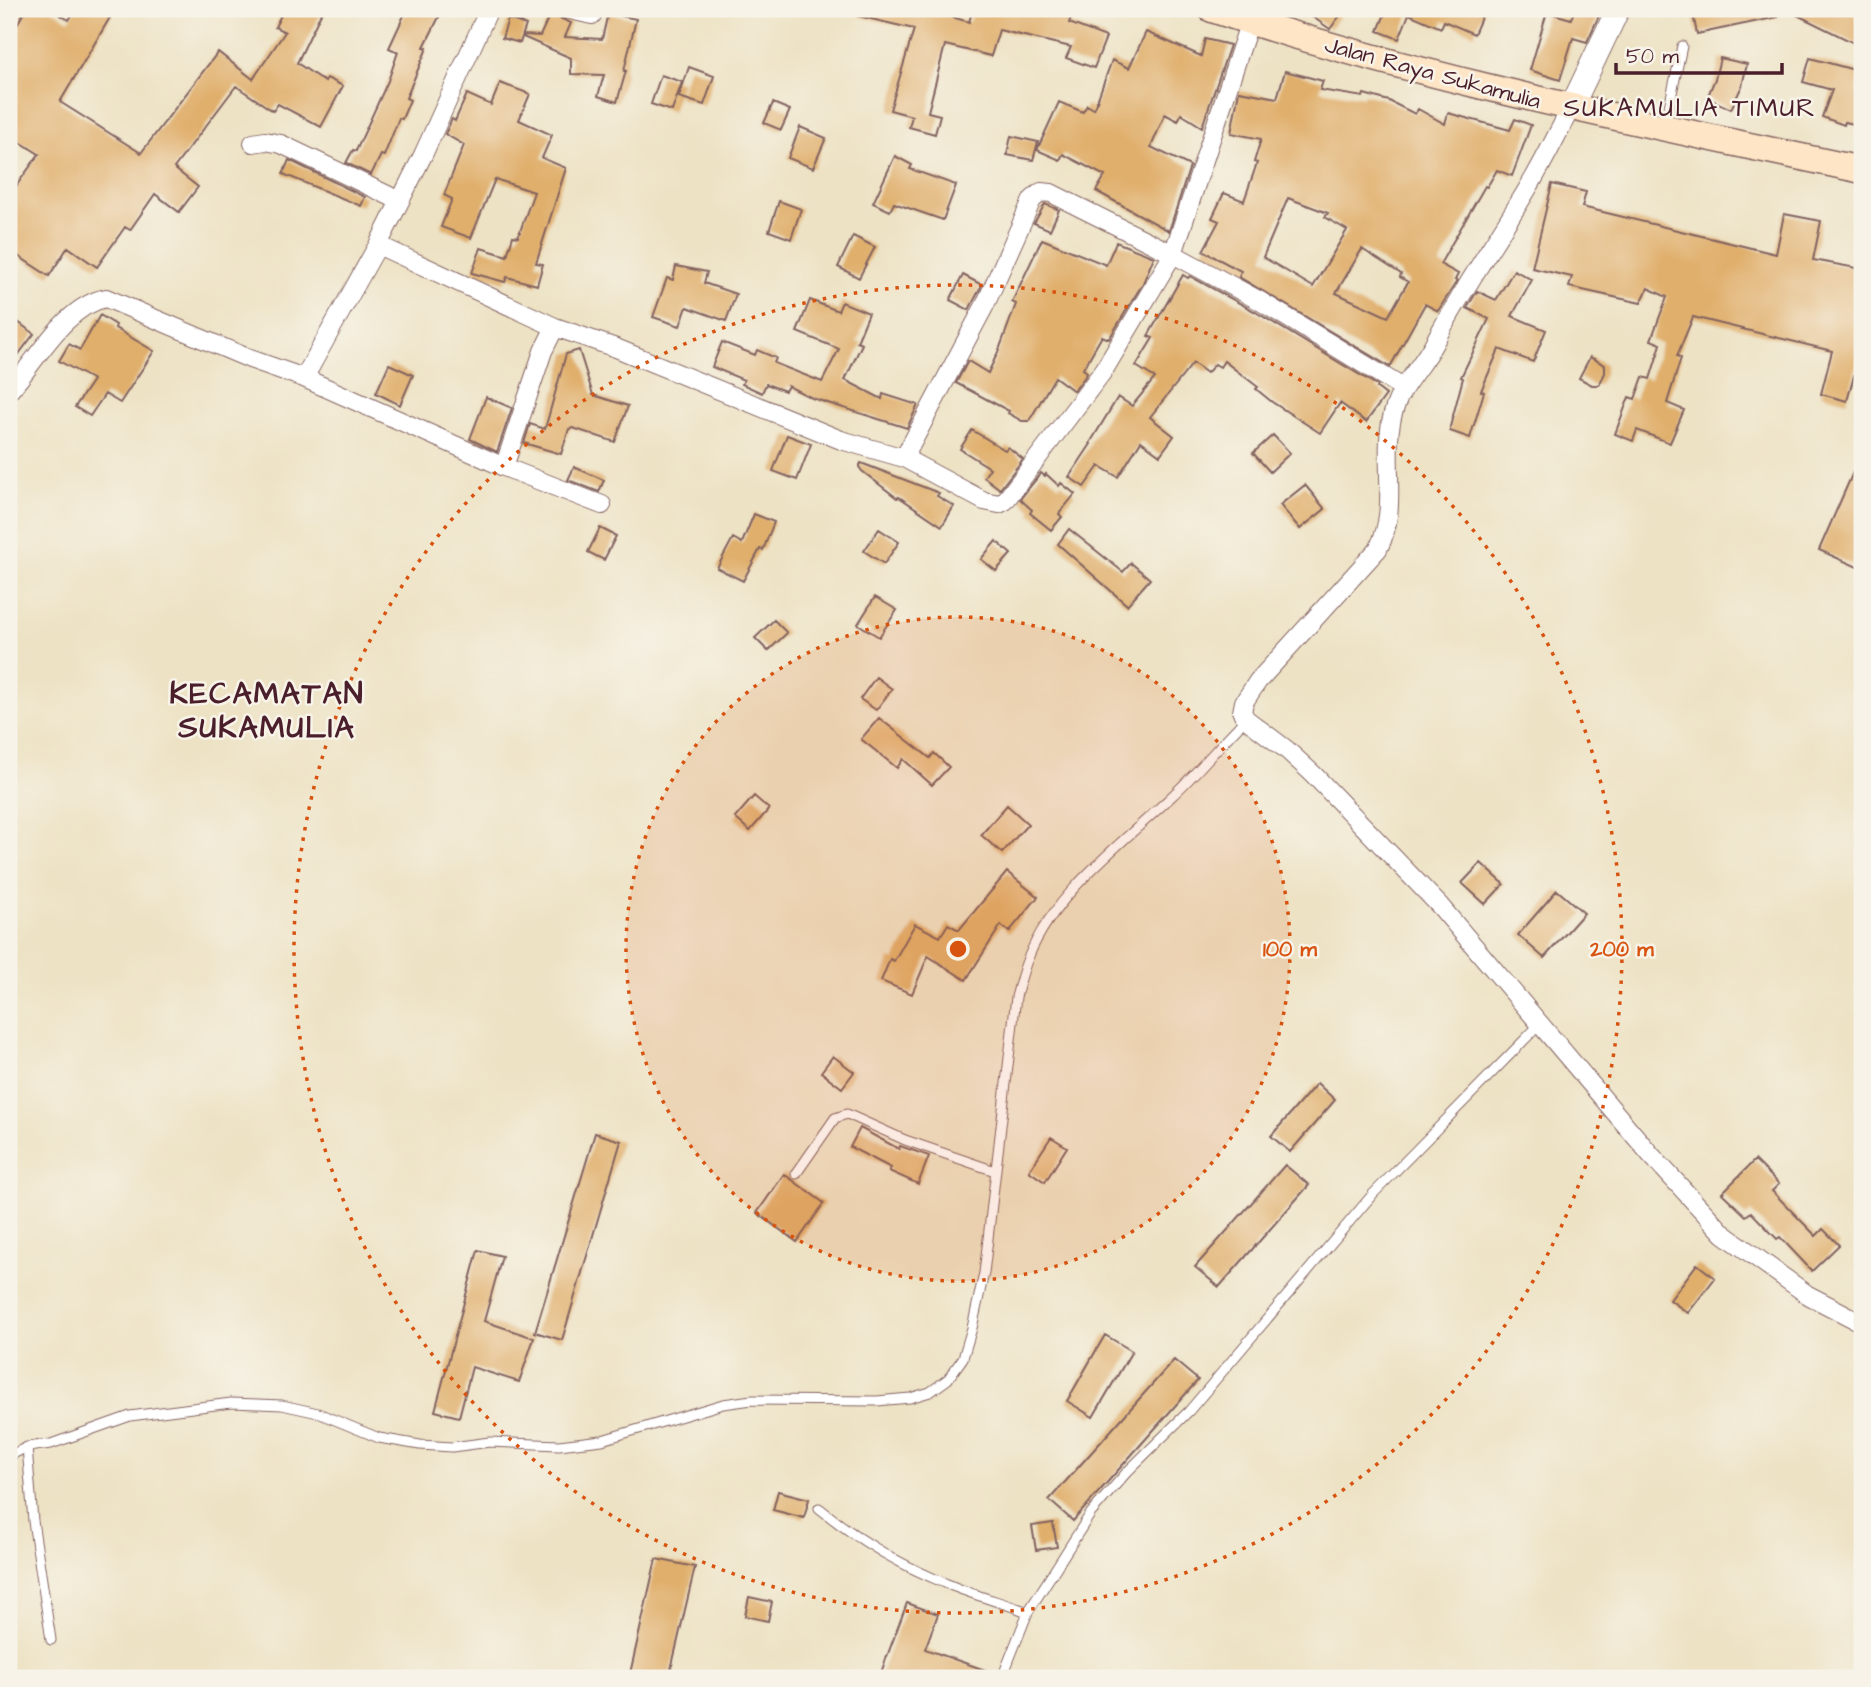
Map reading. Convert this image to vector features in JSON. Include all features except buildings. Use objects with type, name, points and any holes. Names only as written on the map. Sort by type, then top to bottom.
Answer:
[{"type":"main road","name":"Jalan Raya Sukamulia","points":[[1212,9],[1370,57],[1571,107],[1862,170]]},
{"type":"street","points":[[304,378],[379,244],[423,156],[489,9]]},
{"type":"street","points":[[566,9],[592,15]]},
{"type":"street","points":[[1618,9],[1530,186],[1440,329],[1423,362],[1403,388],[1391,422],[1388,520],[1385,537],[1378,549],[1258,681],[1244,702],[1242,712],[1246,719],[1287,750],[1331,793],[1440,906],[1651,1155],[1724,1234],[1808,1295],[1862,1323]]},
{"type":"street","points":[[379,244],[555,327],[617,348],[841,440],[904,458],[984,501],[999,503],[1005,501],[1104,370],[1173,254],[1250,21]]},
{"type":"street","points":[[253,143],[265,141],[281,144],[400,201]]},
{"type":"street","points":[[904,458],[985,305],[1036,195],[1041,192],[1051,193],[1260,301],[1403,388]]},
{"type":"street","points":[[10,389],[74,312],[93,300],[106,298],[250,359],[304,378],[504,467],[602,505]]},
{"type":"street","points":[[504,467],[543,351],[555,327]]},
{"type":"lane","points":[[1664,128],[1682,46]]},
{"type":"lane","points":[[9,1456],[27,1447],[51,1444],[130,1416],[231,1403],[282,1405],[327,1416],[379,1438],[452,1447],[490,1442],[559,1445],[602,1440],[713,1406],[752,1400],[877,1401],[910,1398],[930,1392],[948,1379],[962,1358],[972,1328],[984,1273],[1016,997],[1034,947],[1043,930],[1074,889],[1203,766],[1246,719]]},
{"type":"lane","points":[[1002,1678],[1028,1612],[1091,1513],[1127,1472],[1189,1411],[1373,1194],[1541,1023]]},
{"type":"lane","points":[[796,1174],[835,1118],[847,1114],[905,1140],[995,1171]]},
{"type":"lane","points":[[27,1447],[33,1521],[51,1640]]},
{"type":"lane","points":[[819,1507],[888,1555],[946,1583],[1028,1612]]},
{"type":"district","name":"SUKAMULIA TIMUR","points":[[1690,107]]},
{"type":"district","name":"KECAMATAN SUKAMULIA","points":[[267,710]]}]
